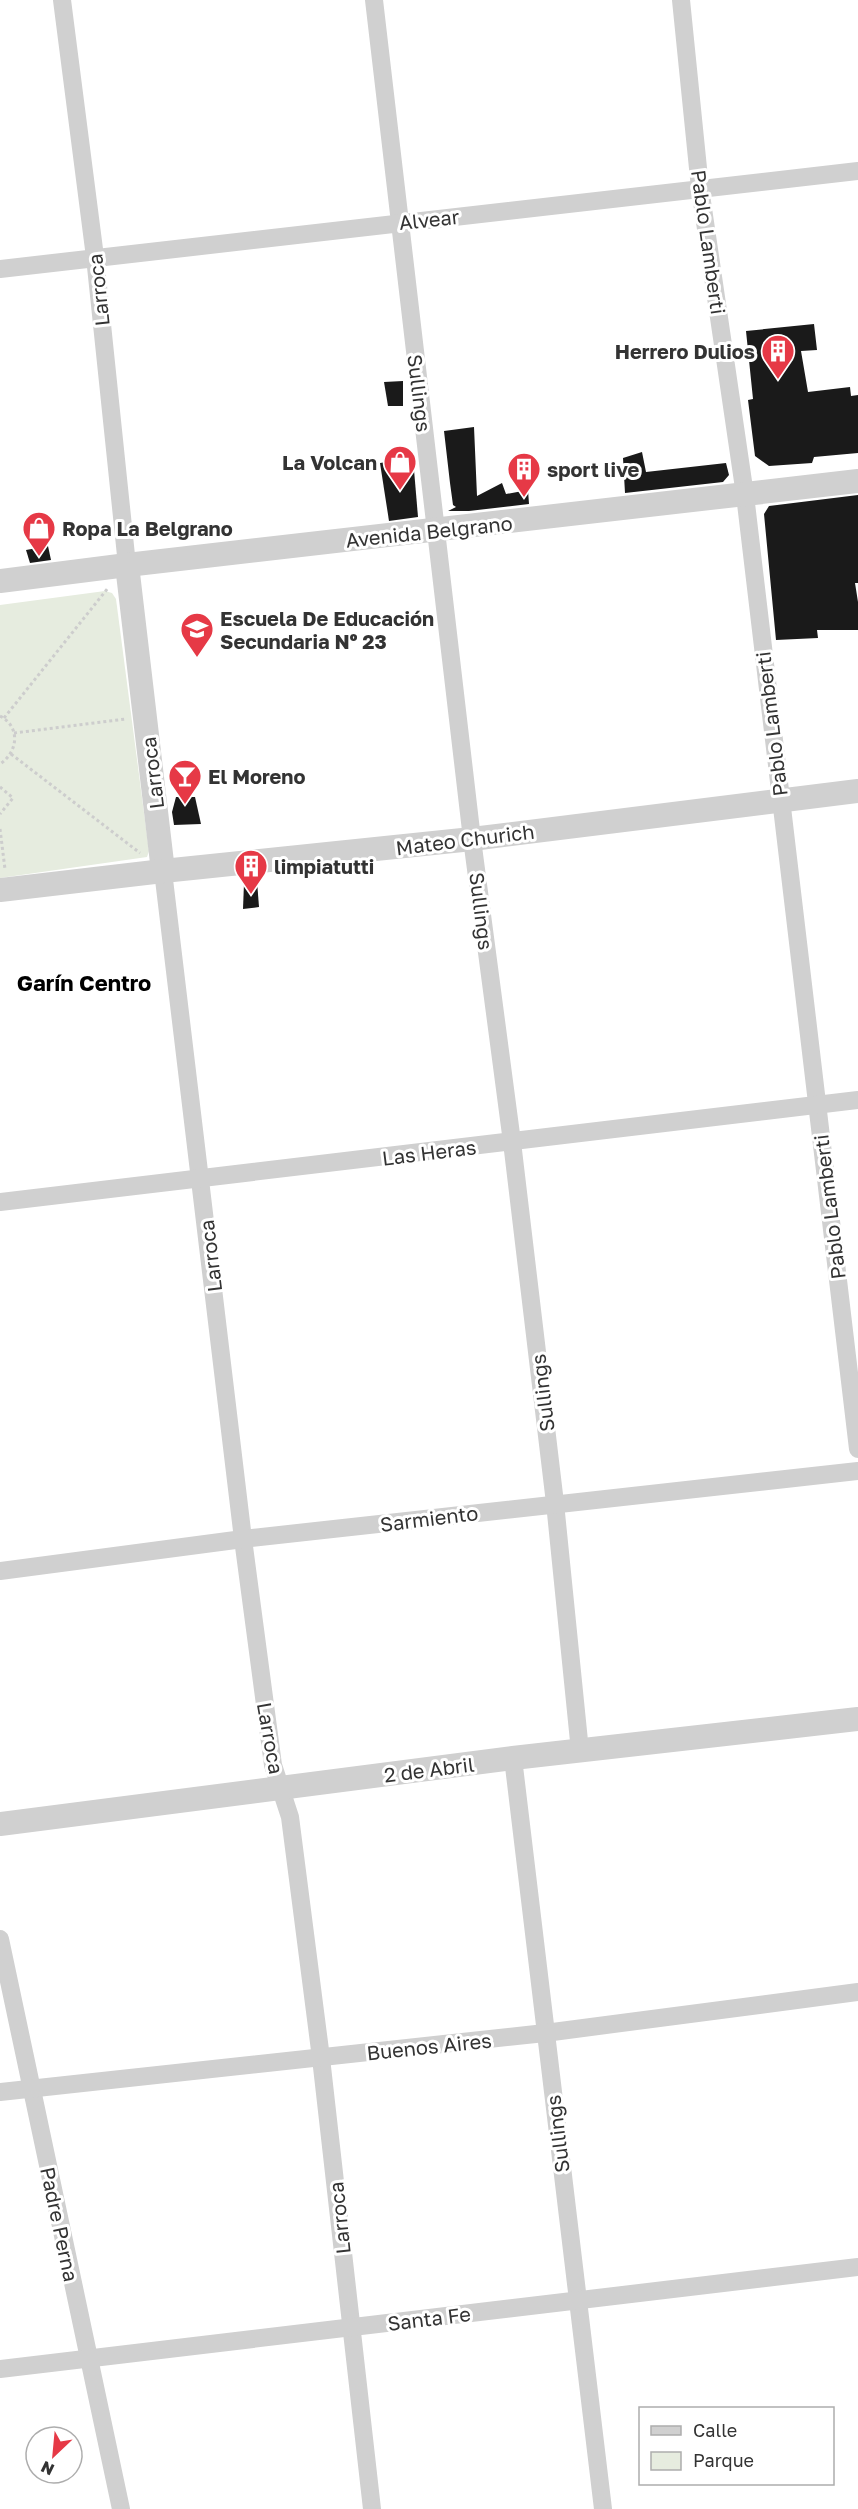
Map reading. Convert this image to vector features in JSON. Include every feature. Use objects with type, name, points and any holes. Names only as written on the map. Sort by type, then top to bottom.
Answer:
[{"type":"street","name":"Larroca","points":[[62,0],[95,257],[127,565],[243,1539],[273,1765],[290,1817],[321,2058],[372,2509]]},
{"type":"street","name":"Sullings","points":[[374,0],[438,531],[472,839],[512,1142],[555,1503],[580,1751]]},
{"type":"street","name":"Pablo Lamberti","points":[[681,0],[700,188],[745,495],[858,1449]]},
{"type":"street","name":"Alvear","points":[[0,269],[858,171]]},
{"type":"street","name":"Avenida Belgrano","points":[[0,581],[858,482]]},
{"type":"street","name":"Mateo Churich","points":[[4,890],[472,839],[858,791]]},
{"type":"street","name":"Las Heras","points":[[0,1202],[858,1100]]},
{"type":"street","name":"Sarmiento","points":[[0,1572],[243,1539],[858,1471]]},
{"type":"street","name":"2 de Abril","points":[[0,1824],[513,1758],[858,1719]]},
{"type":"street","name":"Sullings","points":[[513,1758],[576,2300],[603,2509]]},
{"type":"street","name":"Padre Perna","points":[[0,1939],[121,2509]]},
{"type":"street","name":"Buenos Aires","points":[[0,2092],[545,2032],[858,1992]]},
{"type":"street","name":"Santa Fe","points":[[0,2369],[858,2267]]},
{"type":"path","points":[[0,764],[11,754],[15,742],[14,733],[2,717],[127,565]]},
{"type":"path","points":[[14,733],[145,717]]},
{"type":"path","points":[[11,754],[163,871]]},
{"type":"path","points":[[0,787],[13,798],[0,814]]},
{"type":"path","points":[[0,829],[4,890]]},
{"type":"green space","points":[[105,591],[112,593],[116,599],[149,851],[147,857],[0,878],[0,605]]},
{"type":"building","points":[[814,324],[817,350],[801,351],[808,392],[850,387],[851,396],[858,395],[858,453],[814,457],[812,463],[769,466],[755,456],[748,400],[753,399],[746,331]]},
{"type":"building","points":[[403,381],[403,406],[388,406],[384,382]]},
{"type":"building","points":[[474,427],[477,496],[502,483],[506,494],[528,490],[529,504],[469,511],[448,511],[456,507],[453,505],[444,431]]},
{"type":"building","points":[[642,452],[646,472],[726,463],[729,475],[723,482],[625,493],[623,458]]},
{"type":"building","name":"La Volcan","points":[[413,458],[418,517],[389,521],[380,463]]},
{"type":"building","points":[[858,495],[858,583],[855,583],[858,630],[817,630],[818,638],[776,640],[764,514],[769,506]]},
{"type":"building","name":"Ropa La Belgrano","points":[[48,546],[51,560],[30,563],[26,550]]},
{"type":"building","name":"El Moreno","points":[[176,797],[195,797],[201,824],[174,825],[172,812]]},
{"type":"building","name":"limpiatutti","points":[[257,881],[259,907],[243,909],[244,883]]},
{"type":"place","name":"Herrero Dulios","points":[[778,380]]},
{"type":"place","name":"La Volcan","points":[[400,491]]},
{"type":"place","name":"sport live","points":[[524,498]]},
{"type":"place","name":"Ropa La Belgrano","points":[[39,557]]},
{"type":"place","name":"Escuela De Educación Secundaria Nº 23","points":[[197,658]]},
{"type":"place","name":"El Moreno","points":[[185,805]]},
{"type":"place","name":"limpiatutti","points":[[251,895]]},
{"type":"district","name":"Garín Centro","points":[[84,982]]}]
